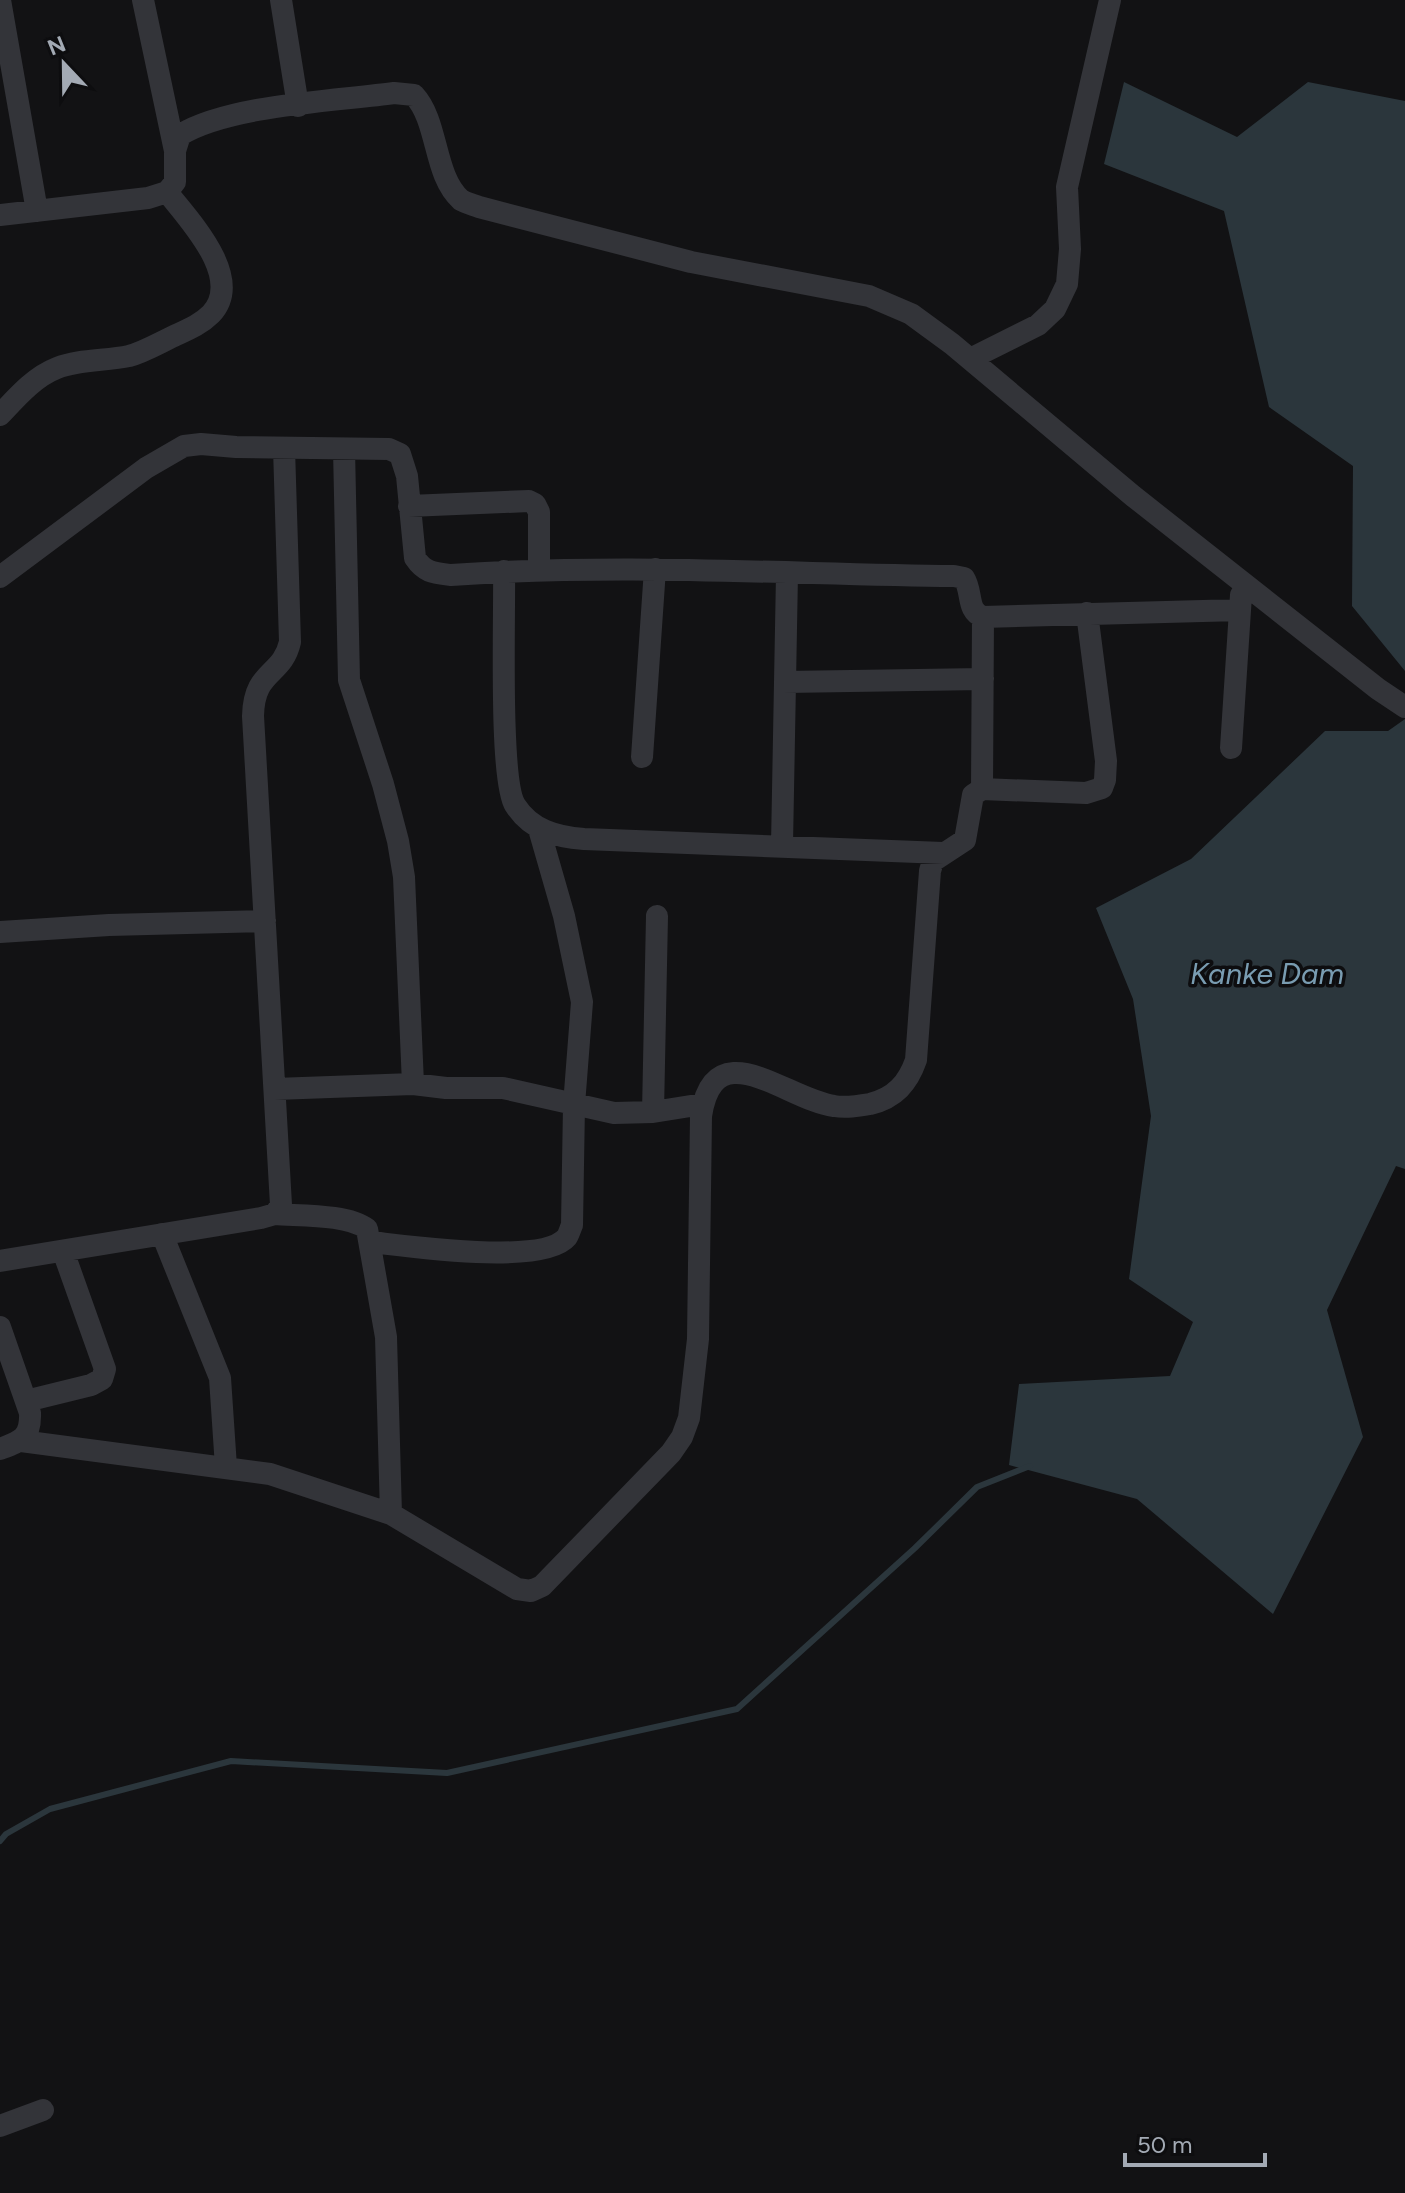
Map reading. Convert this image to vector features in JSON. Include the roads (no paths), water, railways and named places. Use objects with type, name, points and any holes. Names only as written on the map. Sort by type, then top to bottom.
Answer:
[{"type":"street","points":[[0,0],[37,211]]},
{"type":"street","points":[[0,215],[148,198],[167,192],[175,182],[175,151],[143,0]]},
{"type":"street","points":[[281,0],[298,106]]},
{"type":"street","points":[[970,359],[1038,325],[1055,309],[1067,284],[1070,249],[1067,187],[1110,0]]},
{"type":"street","points":[[175,151],[180,135],[201,124],[251,112],[394,93],[414,95],[425,107],[448,181],[462,200],[691,262],[869,296],[911,314],[970,359],[1133,496],[1405,707]]},
{"type":"street","points":[[0,415],[39,377],[57,368],[133,355],[197,325],[212,313],[220,300],[219,270],[205,240],[167,192]]},
{"type":"street","points":[[0,577],[172,451],[184,446],[389,449],[400,454],[405,464],[415,558],[422,569],[433,573],[655,569],[954,576],[964,578],[969,586],[971,608],[983,617],[1240,610]]},
{"type":"street","points":[[275,1214],[281,1205],[253,698],[266,675],[281,662],[290,642],[284,448]]},
{"type":"street","points":[[344,449],[349,680],[383,784],[404,877],[413,1084]]},
{"type":"street","points":[[409,506],[529,501],[535,504],[539,512],[539,570]]},
{"type":"street","points":[[642,757],[655,569]]},
{"type":"street","points":[[504,571],[510,782],[513,801],[523,816],[539,829],[560,837],[584,839],[943,853]]},
{"type":"street","points":[[782,845],[787,574]]},
{"type":"street","points":[[1231,748],[1242,582]]},
{"type":"street","points":[[10,1445],[270,1474],[391,1514],[517,1589],[531,1591],[542,1586],[671,1453],[682,1437],[689,1418],[698,1339],[703,1104],[704,1095],[712,1083],[723,1075],[741,1073],[757,1076],[831,1106],[857,1107],[880,1101],[900,1089],[910,1077],[916,1060],[930,871],[933,861],[965,840],[973,795],[982,789],[1086,793],[1102,788],[1106,761],[1087,613]]},
{"type":"street","points":[[982,789],[983,617]]},
{"type":"street","points":[[785,682],[983,679]]},
{"type":"street","points":[[371,1242],[460,1253],[542,1248],[559,1243],[572,1225],[574,1105],[582,1002],[564,916],[539,829]]},
{"type":"street","points":[[653,1112],[657,916]]},
{"type":"street","points":[[0,932],[80,926],[265,921]]},
{"type":"street","points":[[275,1089],[413,1084],[446,1088],[503,1088],[614,1113],[653,1112],[703,1104]]},
{"type":"street","points":[[0,1261],[275,1214],[359,1223],[367,1229],[371,1242],[386,1337],[391,1514]]},
{"type":"street","points":[[162,1234],[220,1378],[226,1467]]},
{"type":"street","points":[[26,1401],[91,1385],[102,1379],[105,1369],[63,1251]]},
{"type":"street","points":[[0,1327],[26,1401],[31,1427],[10,1445]]},
{"type":"street","points":[[0,2126],[43,2110]]},
{"type":"water","points":[[1124,82],[1237,137],[1308,82],[1405,101],[1405,671],[1352,606],[1353,466],[1269,407],[1224,211],[1104,164]]},
{"type":"water","name":"Kanke Dam","points":[[1405,719],[1405,1169],[1396,1166],[1327,1310],[1363,1437],[1273,1614],[1137,1499],[1009,1465],[1019,1384],[1170,1376],[1193,1322],[1129,1279],[1151,1116],[1133,999],[1096,908],[1191,859],[1325,731],[1388,731]]},
{"type":"waterway","points":[[0,1841],[6,1834],[50,1809],[231,1761],[447,1773],[737,1709],[915,1548],[977,1487],[1030,1466]]}]
